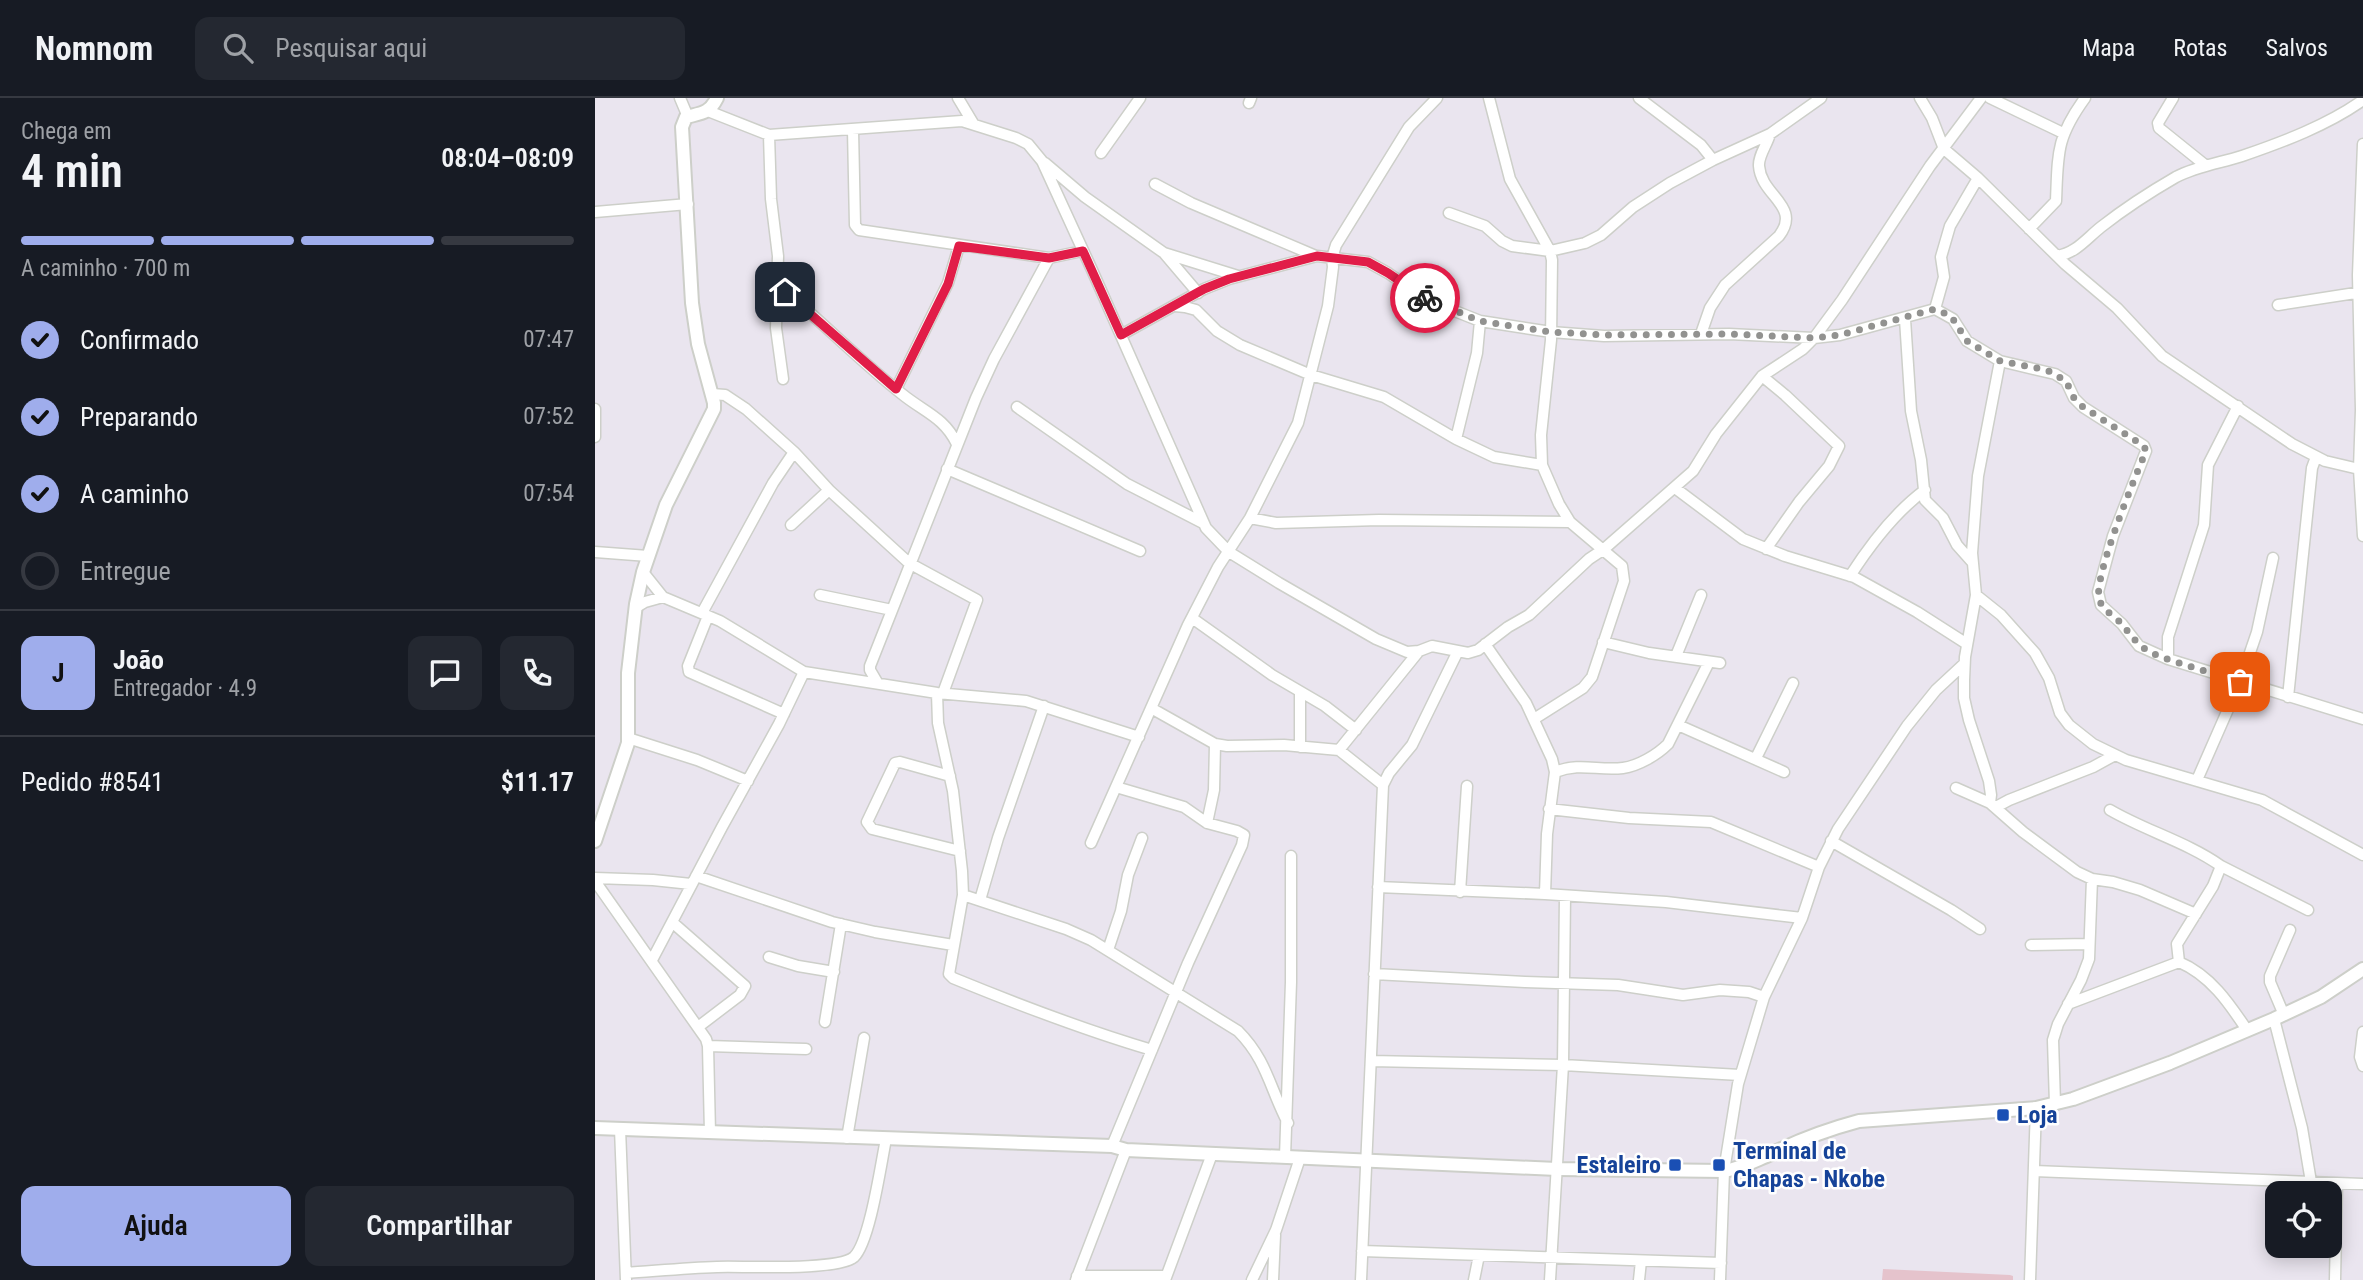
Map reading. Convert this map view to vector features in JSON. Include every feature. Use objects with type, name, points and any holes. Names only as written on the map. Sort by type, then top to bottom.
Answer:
[{"type":"street","points":[[680,98],[688,117]]},
{"type":"street","points":[[708,111],[717,98]]},
{"type":"street","points":[[958,98],[973,122]]},
{"type":"street","points":[[1101,153],[1140,98]]},
{"type":"street","points":[[1091,843],[1192,618],[1218,567],[1250,518],[1298,423],[1328,306],[1332,258],[1344,231],[1409,127],[1437,98]]},
{"type":"street","points":[[1489,98],[1510,179],[1550,251],[1551,332],[1542,422],[1542,465],[1570,522],[1622,566],[1624,581],[1588,683],[1534,719]]},
{"type":"street","points":[[1639,98],[1701,145],[1713,160]]},
{"type":"street","points":[[1449,213],[1485,226],[1507,244],[1550,251],[1592,240],[1652,194],[1713,160],[1770,134],[1821,98]]},
{"type":"street","points":[[1920,98],[1932,118],[1944,149],[2057,256],[2117,308],[2162,356],[2238,406],[2267,429],[2316,457],[2359,469]]},
{"type":"street","points":[[1042,160],[1203,523],[1229,552],[1376,639],[1407,652],[1432,646],[1468,653],[1478,650],[1534,611],[1589,559],[1693,471],[1716,434],[1762,376],[1803,349],[1814,338],[1930,166],[1981,98]]},
{"type":"street","points":[[1990,98],[2063,133]]},
{"type":"street","points":[[2029,229],[2056,201],[2057,160],[2063,133],[2085,98]]},
{"type":"street","points":[[2173,98],[2158,123],[2159,128],[2205,165]]},
{"type":"street","points":[[2057,256],[2068,254],[2153,191],[2178,177],[2205,165],[2263,149],[2337,116],[2363,100]]},
{"type":"street","points":[[595,841],[625,755],[628,738],[628,673],[635,608],[643,572],[666,505],[714,409],[698,344],[692,303],[683,121],[708,111],[769,135],[943,121],[973,122],[1028,144],[1077,191],[1164,253],[1196,294],[1196,310]]},
{"type":"street","points":[[853,130],[856,228],[859,230],[1049,258],[1083,251]]},
{"type":"street","points":[[1701,334],[1710,308],[1725,285],[1786,227],[1786,212],[1761,179],[1759,168],[1759,161],[1770,134]]},
{"type":"street","points":[[769,135],[779,290],[776,328],[783,379]]},
{"type":"street","points":[[2363,144],[2359,469],[2363,536]]},
{"type":"street","points":[[1935,309],[1944,277],[1941,257],[1950,226],[1977,178]]},
{"type":"street","points":[[1155,184],[1191,203],[1317,256],[1368,262],[1427,300],[1480,321],[1551,332],[1604,335],[1701,334],[1814,338],[1840,335],[1935,309],[1951,316],[1967,341],[2000,361],[2055,374],[2066,381],[2074,398],[2083,407],[2144,446],[2146,451],[2113,536],[2098,592],[2101,605],[2122,624],[2139,646],[2168,659],[2363,719]]},
{"type":"street","points":[[595,212],[688,204]]},
{"type":"street","points":[[896,389],[948,284],[959,246]]},
{"type":"street","points":[[2074,271],[2080,246]]},
{"type":"street","points":[[1164,253],[1238,276]]},
{"type":"street","points":[[1121,335],[1196,294],[1238,276],[1317,256]]},
{"type":"street","points":[[877,682],[870,666],[957,444],[994,359],[1049,258]]},
{"type":"street","points":[[779,290],[792,297],[896,389],[941,420],[957,444]]},
{"type":"street","points":[[2278,306],[2361,292]]},
{"type":"street","points":[[1175,306],[1196,310],[1217,331],[1232,341],[1311,375],[1384,397],[1456,439],[1503,460],[1542,465]]},
{"type":"street","points":[[1905,318],[1911,411],[1921,460],[1925,500],[1943,518],[1957,545],[1973,563]]},
{"type":"street","points":[[1456,439],[1477,353],[1480,321]]},
{"type":"street","points":[[1993,805],[1989,781],[1964,698],[1964,664],[1976,595],[1973,563],[1978,476],[2000,361]]},
{"type":"street","points":[[1762,376],[1839,446],[1829,466],[1799,502],[1766,549]]},
{"type":"street","points":[[712,394],[732,398],[794,452],[829,490],[909,563],[977,600],[940,693],[938,723],[950,776],[963,895],[949,974],[953,978],[1089,1031],[1152,1050]]},
{"type":"street","points":[[2168,659],[2168,637],[2204,525],[2209,465],[2238,406]]},
{"type":"street","points":[[1017,407],[1127,484],[1203,523]]},
{"type":"street","points":[[595,409],[595,437]]},
{"type":"street","points":[[784,714],[689,672],[688,666],[705,614],[767,494],[794,452]]},
{"type":"street","points":[[2288,697],[2312,468],[2316,457]]},
{"type":"street","points":[[947,469],[1140,551]]},
{"type":"street","points":[[1675,488],[1744,539],[1766,549],[1850,576],[1905,605],[1967,644]]},
{"type":"street","points":[[791,525],[829,490]]},
{"type":"street","points":[[1850,576],[1880,535],[1925,491]]},
{"type":"street","points":[[1250,518],[1276,523],[1379,520],[1570,522]]},
{"type":"street","points":[[1588,539],[1589,559]]},
{"type":"street","points":[[595,552],[648,556]]},
{"type":"street","points":[[2197,780],[2240,682],[2257,632],[2273,558]]},
{"type":"street","points":[[643,572],[663,597],[705,614],[804,671],[940,693],[1026,701],[1139,737]]},
{"type":"street","points":[[820,595],[892,610]]},
{"type":"street","points":[[1676,656],[1701,595]]},
{"type":"street","points":[[1976,595],[2001,615],[2035,653],[2049,678],[2060,713],[2069,725],[2093,744],[2115,755],[2262,800],[2363,855]]},
{"type":"street","points":[[635,608],[663,597]]},
{"type":"street","points":[[1192,618],[1300,693],[1325,706],[1356,730]]},
{"type":"street","points":[[1555,772],[1579,765],[1625,768],[1661,751],[1668,744],[1715,663],[1649,653],[1603,642]]},
{"type":"street","points":[[1485,645],[1509,677],[1534,719],[1555,772],[1549,809],[1545,894]]},
{"type":"street","points":[[1339,750],[1419,651]]},
{"type":"street","points":[[1361,1280],[1383,785],[1389,773],[1412,745],[1458,651]]},
{"type":"street","points":[[1720,1280],[1724,1171],[1740,1075],[1764,997],[1802,918],[1831,841],[1906,726],[1936,690],[1964,664]]},
{"type":"street","points":[[652,960],[784,714],[804,671]]},
{"type":"street","points":[[1755,758],[1793,683]]},
{"type":"street","points":[[1300,693],[1300,747]]},
{"type":"street","points":[[980,900],[1005,817],[1044,706]]},
{"type":"street","points":[[1151,708],[1215,744],[1339,750],[1383,785]]},
{"type":"street","points":[[1678,725],[1784,772]]},
{"type":"street","points":[[628,738],[697,760],[748,781]]},
{"type":"street","points":[[1207,823],[1214,790],[1215,744]]},
{"type":"street","points":[[1993,805],[2094,767],[2115,755]]},
{"type":"street","points":[[950,776],[900,762],[895,763],[867,822],[871,830],[960,851]]},
{"type":"street","points":[[1460,892],[1467,786]]},
{"type":"street","points":[[1112,1146],[1244,835],[1207,823],[1184,807],[1116,787]]},
{"type":"street","points":[[1956,788],[1993,805],[2058,859],[2092,879],[2140,890],[2196,914]]},
{"type":"street","points":[[1549,809],[1618,817],[1711,822],[1819,867]]},
{"type":"street","points":[[2110,810],[2136,825],[2203,853],[2221,866],[2308,910]]},
{"type":"street","points":[[1108,950],[1121,911],[1128,875],[1142,838]]},
{"type":"street","points":[[1831,841],[1951,909],[1980,929]]},
{"type":"street","points":[[1285,1157],[1288,1123],[1291,856]]},
{"type":"street","points":[[2179,962],[2177,944],[2213,886],[2221,866]]},
{"type":"street","points":[[595,879],[694,880],[841,924],[914,940],[953,945]]},
{"type":"street","points":[[595,879],[698,1027],[708,1046],[710,1133]]},
{"type":"street","points":[[2055,1104],[2053,1041],[2058,1024],[2085,971],[2092,879]]},
{"type":"street","points":[[1378,887],[1666,902],[1802,918]]},
{"type":"street","points":[[963,895],[1066,929],[1108,950],[1238,1031],[1265,1066],[1288,1123]]},
{"type":"street","points":[[1550,1280],[1563,1065],[1565,896]]},
{"type":"street","points":[[671,922],[745,986],[740,995],[698,1027]]},
{"type":"street","points":[[825,1022],[841,924]]},
{"type":"street","points":[[2290,930],[2270,976],[2270,982],[2311,1181]]},
{"type":"street","points":[[2031,945],[2089,944]]},
{"type":"street","points":[[769,957],[798,966],[834,972]]},
{"type":"street","points":[[2068,1004],[2179,962],[2212,984],[2247,1030]]},
{"type":"street","points":[[595,1128],[1112,1146],[1126,1150],[1367,1162],[1557,1169],[1724,1171],[1747,1166],[1832,1128],[1859,1121],[2036,1108],[2097,1091],[2279,1017],[2321,997],[2363,969]]},
{"type":"street","points":[[1374,974],[1618,985],[1683,995],[1709,990],[1749,992],[1764,997]]},
{"type":"street","points":[[2363,1032],[2360,1057],[2363,1066]]},
{"type":"street","points":[[847,1138],[864,1038]]},
{"type":"street","points":[[708,1046],[806,1049]]},
{"type":"street","points":[[1371,1061],[1563,1065],[1740,1075]]},
{"type":"street","points":[[2029,1280],[2036,1108]]},
{"type":"street","points":[[620,1129],[626,1276],[717,1267],[800,1266],[847,1261],[860,1250],[863,1241],[886,1139]]},
{"type":"street","points":[[1126,1150],[1077,1278],[1166,1278],[1212,1154]]},
{"type":"street","points":[[1251,1280],[1276,1230],[1300,1158]]},
{"type":"street","points":[[2034,1171],[2286,1181]]},
{"type":"street","points":[[2342,1183],[2363,1184]]},
{"type":"street","points":[[1273,1280],[1276,1230]]},
{"type":"street","points":[[1362,1251],[1721,1263]]},
{"type":"street","points":[[1474,1280],[1479,1255]]},
{"type":"street","points":[[2335,1258],[2335,1280]]},
{"type":"street","points":[[1639,1280],[1641,1261]]},
{"type":"shaded area","points":[[1883,1269],[2010,1275],[2013,1280],[1882,1280]]},
{"type":"way so far","points":[[1425,298],[1480,321],[1551,332],[1604,335],[1729,334],[1814,338],[1840,335],[1935,309],[1951,316],[1967,341],[2000,361],[2055,374],[2066,381],[2074,398],[2083,407],[2144,446],[2146,451],[2113,536],[2099,582],[2101,605],[2122,624],[2139,646],[2240,682]]},
{"type":"place","name":"Loja","points":[[2003,1115]]},
{"type":"place","name":"Estaleiro","points":[[1675,1165]]},
{"type":"place","name":"Terminal de Chapas - Nkobe","points":[[1719,1165]]},
{"type":"route","points":[[785,292],[896,389],[948,284],[959,246],[1049,258],[1083,251],[1121,335],[1204,289],[1229,279],[1317,256],[1368,262],[1425,298]]}]
